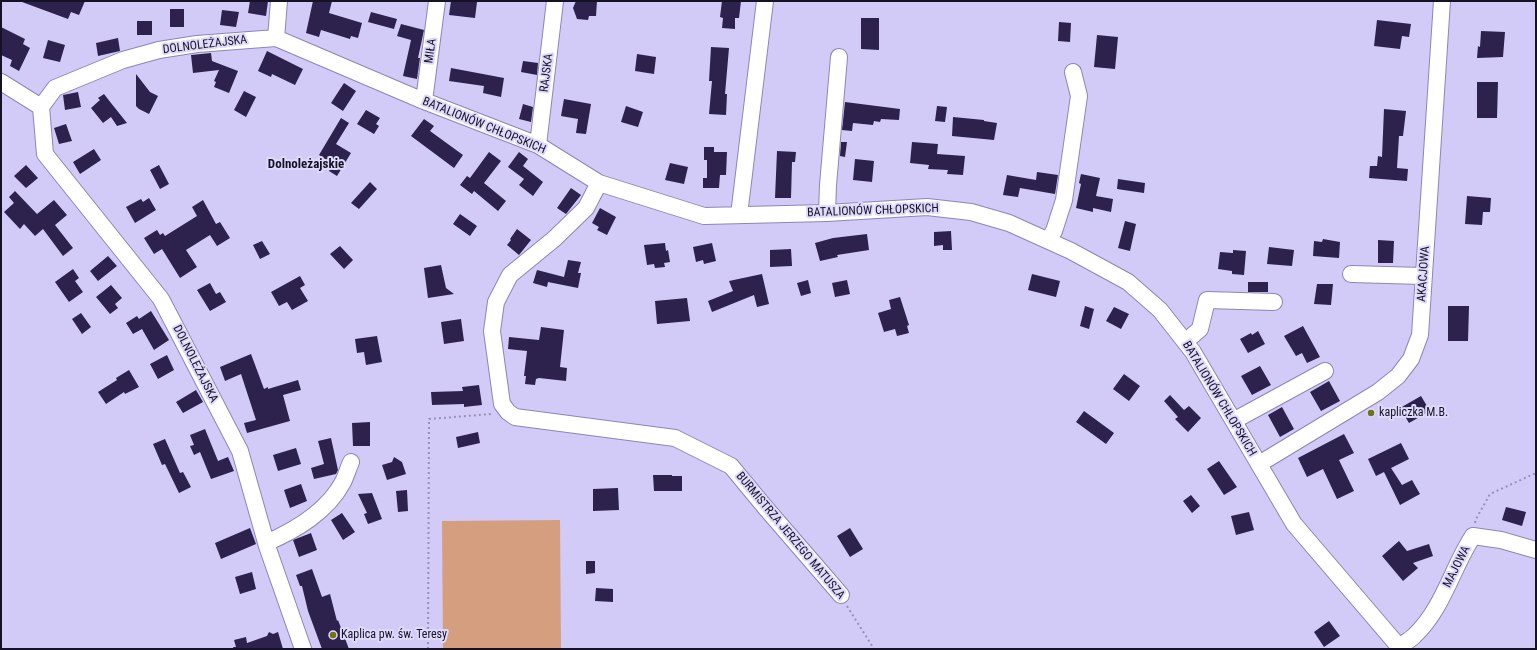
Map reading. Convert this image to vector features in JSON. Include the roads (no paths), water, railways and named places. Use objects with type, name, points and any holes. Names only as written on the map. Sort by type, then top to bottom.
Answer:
[{"type":"street","points":[[276,38],[279,1]]},
{"type":"street","name":"MIŁA","points":[[424,101],[437,1]]},
{"type":"street","name":"RAJSKA","points":[[538,145],[555,1]]},
{"type":"street","points":[[739,215],[765,1]]},
{"type":"street","name":"AKACJOWA","points":[[1259,464],[1378,392],[1398,376],[1411,359],[1420,335],[1442,1]]},
{"type":"street","name":"BATALIONÓW CHŁOPSKICH","points":[[276,38],[424,101],[538,145],[599,183],[704,216],[927,207],[971,212],[1009,223],[1048,240],[1128,282],[1160,310],[1193,352],[1294,524],[1400,648]]},
{"type":"street","name":"DOLNOLEŻAJSKA","points":[[276,38],[197,44],[159,50],[123,60],[56,88],[41,107],[45,154],[161,299],[240,451],[266,543],[304,649]]},
{"type":"street","points":[[827,212],[839,57]]},
{"type":"street","points":[[1048,240],[1054,231],[1064,200],[1079,96],[1073,72]]},
{"type":"street","points":[[1,82],[41,107]]},
{"type":"street","name":"BURMISTRZA JERZEGO MATUSZA","points":[[599,183],[586,208],[554,239],[510,275],[496,302],[492,331],[502,404],[514,417],[675,438],[731,466],[841,595]]},
{"type":"street","points":[[1351,274],[1423,276]]},
{"type":"street","points":[[1186,342],[1200,329],[1207,300],[1274,302]]},
{"type":"street","points":[[1234,420],[1325,371]]},
{"type":"street","points":[[266,543],[287,534],[306,523],[330,500],[342,483],[351,462]]},
{"type":"street","name":"MAJOWA","points":[[1400,648],[1414,637],[1439,604],[1465,548],[1473,536],[1501,540],[1536,550]]},
{"type":"place","name":"kapliczka M.B.","points":[[1371,413]]},
{"type":"place","name":"Kaplica pw. św. Teresy","points":[[333,635]]},
{"type":"district","name":"Dolnoleżajskie","points":[[306,165]]}]
